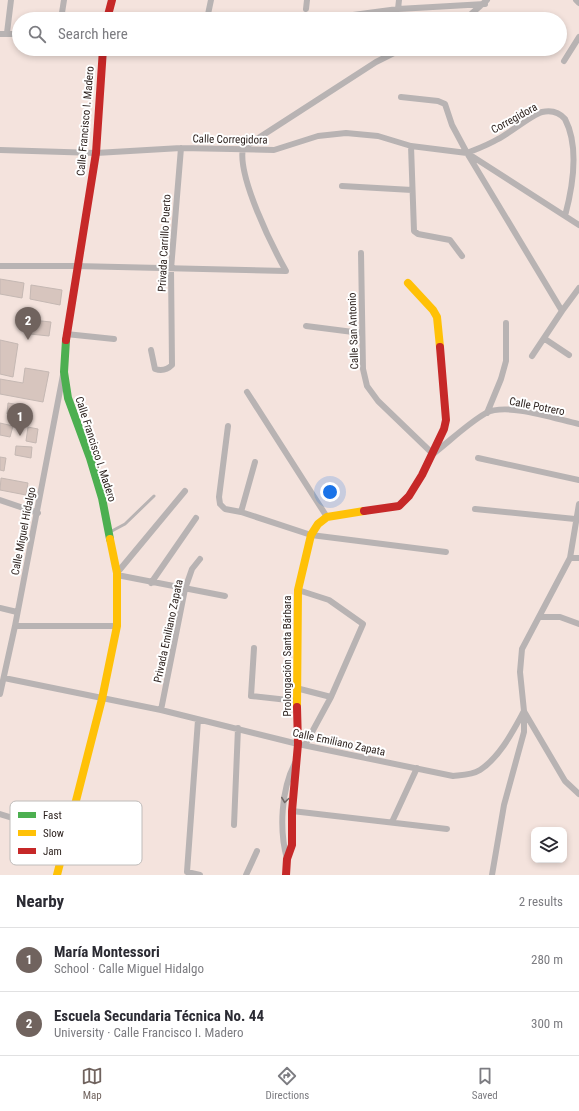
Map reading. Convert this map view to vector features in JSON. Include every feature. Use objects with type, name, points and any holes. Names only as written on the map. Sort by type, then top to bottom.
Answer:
[{"type":"street","points":[[3,33],[12,0]]},
{"type":"street","points":[[62,12],[64,0]]},
{"type":"street","points":[[109,12],[112,0]]},
{"type":"street","points":[[208,12],[211,0]]},
{"type":"street","points":[[306,9],[307,0]]},
{"type":"street","points":[[398,9],[399,0]]},
{"type":"street","points":[[376,12],[486,2]]},
{"type":"street","points":[[472,12],[486,2]]},
{"type":"street","points":[[564,61],[579,37]]},
{"type":"street","name":"Calle Francisco I. Madero","points":[[76,801],[102,699],[117,626],[117,574],[110,532],[90,458],[68,398],[64,372],[66,334],[76,266],[96,153],[103,56]]},
{"type":"street","points":[[0,266],[76,266],[286,271],[264,230],[244,168],[243,148],[376,62],[388,56]]},
{"type":"street","points":[[401,97],[438,101],[445,104],[452,125],[467,154],[562,311]]},
{"type":"street","name":"Corregidora","points":[[467,154],[498,139],[542,112],[554,112],[562,115],[570,125],[578,148],[575,170],[564,216]]},
{"type":"street","name":"Calle Corregidora","points":[[0,150],[96,153],[181,148],[243,148],[274,150],[318,136],[346,133],[378,136],[411,146],[467,154],[579,225]]},
{"type":"street","points":[[411,146],[414,232],[450,240],[462,256]]},
{"type":"street","name":"Privada Carrillo Puerto","points":[[151,350],[155,369],[159,370],[169,368],[172,361],[171,269],[181,148]]},
{"type":"street","points":[[342,186],[412,190]]},
{"type":"street","name":"Calle San Antonio","points":[[361,253],[361,333],[363,370],[367,386],[378,401],[432,454]]},
{"type":"street","points":[[247,392],[327,517],[398,506],[407,499],[432,454],[445,427],[446,420],[437,317],[433,310],[408,284]]},
{"type":"street","points":[[532,356],[579,288]]},
{"type":"street","points":[[487,413],[501,379],[506,361],[506,323]]},
{"type":"street","points":[[306,326],[361,333]]},
{"type":"street","points":[[66,334],[114,339]]},
{"type":"street","points":[[544,339],[569,356]]},
{"type":"street","name":"Calle Miguel Hidalgo","points":[[0,694],[38,513],[64,372]]},
{"type":"street","name":"Calle Potrero","points":[[432,454],[487,413],[500,409],[513,410],[579,424]]},
{"type":"street","points":[[228,426],[219,497],[220,504],[225,509],[241,512],[311,535],[446,552]]},
{"type":"street","points":[[478,458],[579,480]]},
{"type":"street","points":[[241,512],[255,462]]},
{"type":"street","points":[[185,491],[117,574],[151,583],[225,596]]},
{"type":"street","points":[[0,500],[38,513]]},
{"type":"street","points":[[492,875],[504,805],[524,732],[524,711],[520,672],[522,649],[570,558],[575,519],[579,504]]},
{"type":"street","points":[[476,509],[575,519]]},
{"type":"street","name":"Prolongación Santa Bárbara","points":[[287,859],[283,845],[284,808],[288,776],[296,763],[302,744],[296,688],[298,590],[311,535],[318,524],[327,517]]},
{"type":"street","points":[[151,583],[196,518]]},
{"type":"street","points":[[570,558],[579,558]]},
{"type":"street","name":"Privada Emiliano Zapata","points":[[161,710],[185,589],[192,569],[200,559]]},
{"type":"street","points":[[298,590],[329,600],[363,624],[331,697],[302,744]]},
{"type":"street","points":[[0,608],[17,612]]},
{"type":"street","points":[[540,617],[560,617],[579,624]]},
{"type":"street","points":[[15,626],[117,626]]},
{"type":"street","points":[[254,648],[251,696],[297,701]]},
{"type":"street","name":"Calle Emiliano Zapata","points":[[4,678],[161,710],[302,744],[453,776],[468,775],[480,771],[495,757],[524,711]]},
{"type":"street","points":[[296,688],[331,697]]},
{"type":"street","points":[[524,711],[565,781],[579,794]]},
{"type":"street","points":[[198,720],[187,872],[200,875]]},
{"type":"street","points":[[234,825],[238,728]]},
{"type":"street","name":"Prolongación Santa Bárbara","points":[[286,875],[287,859],[292,845],[292,811],[296,779],[296,763]]},
{"type":"street","points":[[392,822],[417,768]]},
{"type":"street","points":[[292,811],[447,829]]},
{"type":"street","points":[[0,814],[10,817]]},
{"type":"street","points":[[246,875],[257,850]]},
{"type":"street","name":"Calle Francisco I. Madero","points":[[57,875],[60,865]]},
{"type":"lane","points":[[110,532],[125,524],[154,496]]},
{"type":"building","points":[[0,279],[24,283],[22,298],[0,294]]},
{"type":"building","points":[[31,285],[62,290],[60,305],[30,299]]},
{"type":"building","points":[[32,320],[51,322],[49,336],[30,334]]},
{"type":"building","points":[[0,340],[18,344],[13,377],[0,374]]},
{"type":"building","points":[[25,368],[49,372],[43,402],[0,394],[0,379],[23,383]]},
{"type":"building","points":[[8,403],[20,405],[18,417],[7,414]]},
{"type":"building","points":[[0,423],[13,426],[10,437],[0,435]]},
{"type":"building","points":[[28,427],[38,429],[36,443],[26,441]]},
{"type":"building","points":[[16,446],[32,447],[31,458],[15,455]]},
{"type":"building","points":[[0,457],[6,458],[4,471],[0,470]]},
{"type":"building","points":[[1,478],[28,483],[26,495],[0,490]]},
{"type":"traffic: fast","points":[[66,340],[64,372],[68,398],[90,458],[102,498],[110,539]]},
{"type":"traffic: slow","points":[[408,283],[433,310],[437,317],[440,347]]},
{"type":"traffic: slow","points":[[297,707],[298,590],[311,535],[318,524],[327,517],[364,511]]},
{"type":"traffic: slow","points":[[76,801],[102,699],[117,626],[117,573],[110,539]]},
{"type":"traffic: slow","points":[[57,875],[60,865]]},
{"type":"traffic: jam","points":[[109,12],[112,0]]},
{"type":"traffic: jam","points":[[66,340],[96,153],[103,56]]},
{"type":"traffic: jam","points":[[364,511],[399,506],[409,496],[422,475],[444,429],[446,420],[440,347]]},
{"type":"traffic: jam","points":[[286,875],[287,859],[292,845],[292,811],[298,744],[297,707]]},
{"type":"place","name":"Escuela Secundaria Técnica No. 44","points":[[28,340]]},
{"type":"place","name":"María Montessori","points":[[20,436]]}]
